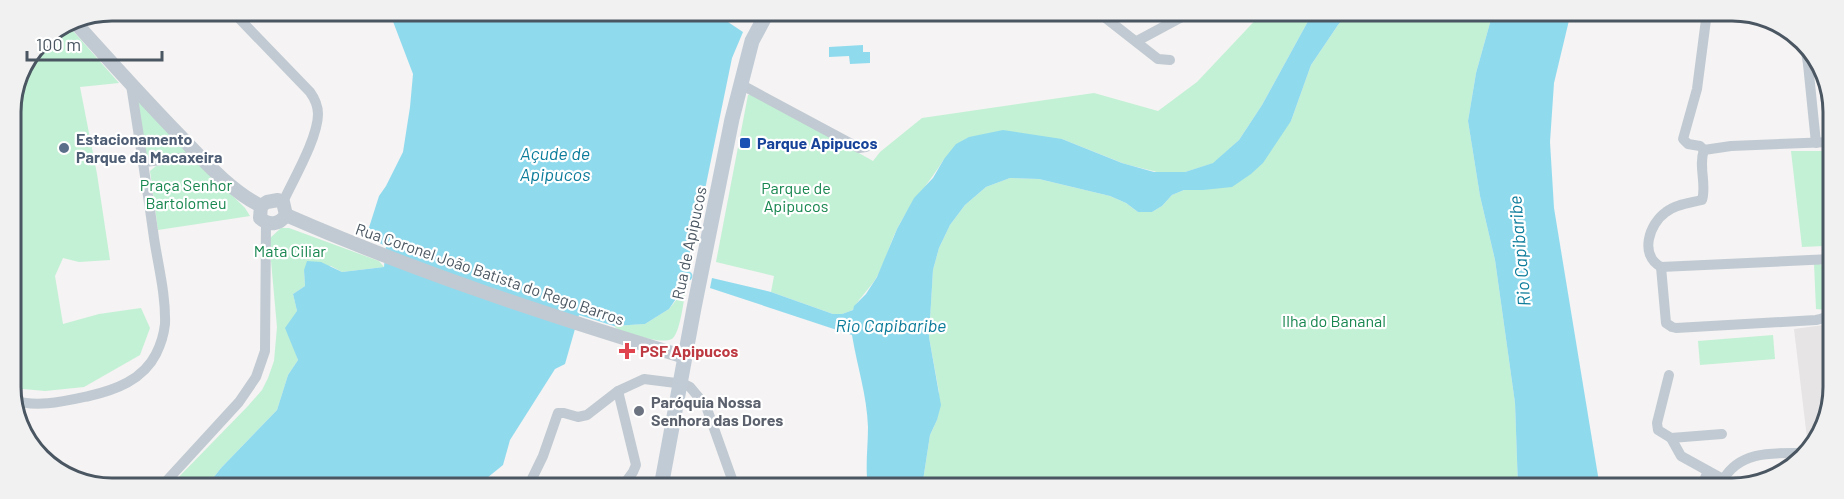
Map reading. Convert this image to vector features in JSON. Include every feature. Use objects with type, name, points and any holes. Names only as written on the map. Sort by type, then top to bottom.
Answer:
[{"type":"main road","name":"Rua de Apipucos","points":[[663,478],[693,308],[740,84],[752,41],[763,21]]},
{"type":"street","points":[[242,21],[310,92],[316,100],[318,113],[311,142],[279,222],[266,223],[260,218],[261,206]]},
{"type":"street","points":[[1110,21],[1158,59],[1170,60]]},
{"type":"street","points":[[1137,41],[1174,21]]},
{"type":"street","points":[[1704,150],[1700,146],[1688,144],[1683,139],[1697,89],[1706,21]]},
{"type":"street","points":[[79,27],[199,156],[249,199],[261,206]]},
{"type":"street","points":[[1808,64],[1815,143]]},
{"type":"street","points":[[23,402],[63,401],[121,386],[137,377],[156,354],[165,325],[163,299],[144,162],[130,84]]},
{"type":"street","points":[[740,84],[859,148],[866,147]]},
{"type":"street","points":[[1704,150],[1731,146],[1823,143]]},
{"type":"street","points":[[1704,150],[1702,200],[1675,206],[1667,211],[1650,230],[1650,257],[1653,263],[1660,267],[1823,259]]},
{"type":"street","points":[[144,162],[199,156]]},
{"type":"street","points":[[261,206],[272,201],[284,209]]},
{"type":"street","name":"Rua Coronel João Batista do Rego Barros","points":[[284,209],[361,248],[584,326],[685,357]]},
{"type":"street","points":[[168,478],[239,402],[256,377],[263,361],[266,344],[266,223]]},
{"type":"street","points":[[1660,267],[1666,323],[1669,326],[1676,328],[1823,318]]},
{"type":"street","points":[[1669,375],[1657,423],[1658,430],[1671,438],[1678,454],[1720,478]]},
{"type":"street","points":[[532,478],[543,456],[558,413],[578,417],[587,415],[618,391],[644,379],[681,383],[690,387],[705,406],[733,478]]},
{"type":"street","points":[[618,391],[636,465],[629,478]]},
{"type":"street","points":[[1671,438],[1722,434]]},
{"type":"street","points":[[1724,478],[1734,465],[1752,456],[1793,454]]},
{"type":"street","points":[[1705,478],[1708,471]]},
{"type":"shaded area","points":[[1823,325],[1821,404],[1818,416],[1807,438],[1794,329]]},
{"type":"green space","name":"Parque de Apipucos","points":[[1255,21],[1309,21],[1262,105],[1239,140],[1214,163],[1185,172],[1157,172],[1125,164],[1062,139],[944,159],[902,220],[882,268],[853,310],[833,314],[771,292],[774,276],[716,262],[748,95],[754,94],[873,161],[880,152],[922,118],[1094,93],[1158,111],[1197,82]]},
{"type":"green space","name":"Ilha do Bananal","points":[[1341,21],[1490,21],[1476,73],[1468,121],[1480,196],[1495,260],[1515,403],[1518,478],[923,478],[930,435],[937,420],[939,392],[929,337],[933,270],[939,248],[950,225],[965,205],[986,187],[1010,178],[1039,179],[1110,196],[1126,203],[1138,212],[1152,212],[1162,206],[1172,195],[1184,190],[1203,190],[1291,121],[1311,65]]},
{"type":"green space","points":[[72,30],[119,83],[80,87],[97,174],[110,260],[79,262],[63,258],[55,276],[63,324],[99,314],[141,308],[150,328],[140,355],[84,387],[45,391],[21,387],[21,106],[30,72],[40,57],[52,44]]},
{"type":"green space","name":"Praça Senhor Bartolomeu","points":[[136,89],[196,153],[145,159]]},
{"type":"green space","points":[[1791,151],[1822,151],[1823,246],[1802,247]]},
{"type":"green space","name":"Praça Senhor Bartolomeu","points":[[190,161],[200,164],[245,208],[250,216],[158,230],[150,171],[156,166]]},
{"type":"green space","name":"Mata Ciliar","points":[[281,228],[289,228],[379,261],[384,267],[342,272],[331,266],[304,270],[305,286],[293,294],[297,311],[293,346],[298,360],[288,375],[277,410],[213,478],[178,478],[248,406],[262,390],[268,378],[274,361],[277,327],[269,239]]},
{"type":"green space","points":[[1814,263],[1823,265],[1823,310],[1816,309]]},
{"type":"green space","points":[[686,288],[680,322],[673,338],[662,341],[646,338],[618,330],[614,326],[645,324],[669,309]]},
{"type":"green space","points":[[1773,335],[1775,359],[1700,365],[1698,341]]},
{"type":"water","name":"Açude de Apipucos","points":[[393,21],[728,21],[743,32],[732,58],[702,204],[680,293],[669,309],[645,324],[614,326],[579,315],[565,364],[555,369],[510,440],[503,465],[487,478],[213,478],[277,410],[288,375],[298,360],[285,328],[297,311],[293,294],[305,286],[304,270],[307,261],[321,262],[342,272],[384,267],[386,246],[366,237],[379,196],[403,152],[413,74]]},
{"type":"water","name":"Rio Capibaribe","points":[[1309,21],[1341,21],[1311,65],[1291,121],[1263,163],[1232,187],[1184,190],[1172,195],[1162,206],[1152,212],[1138,212],[1126,203],[1110,196],[1039,179],[1010,178],[986,187],[965,205],[950,225],[939,248],[933,270],[929,337],[941,405],[930,435],[923,478],[867,478],[867,415],[852,335],[710,288],[712,278],[771,292],[833,314],[853,310],[877,277],[897,229],[914,198],[933,178],[956,144],[969,137],[1003,130],[1062,139],[1122,163],[1154,172],[1185,172],[1213,163],[1239,140],[1262,105]]},
{"type":"water","name":"Rio Capibaribe","points":[[1490,21],[1569,21],[1554,83],[1550,142],[1554,208],[1598,478],[1518,478],[1515,403],[1495,260],[1480,196],[1468,121],[1476,73]]},
{"type":"water","points":[[863,45],[863,52],[870,52],[870,63],[850,64],[849,56],[829,57],[829,47]]},
{"type":"place","name":"Parque Apipucos","points":[[745,143]]},
{"type":"place","name":"Estacionamento Parque da Macaxeira","points":[[64,148]]},
{"type":"place","name":"PSF Apipucos","points":[[627,351]]},
{"type":"place","name":"Paróquia Nossa Senhora das Dores","points":[[639,411]]}]
